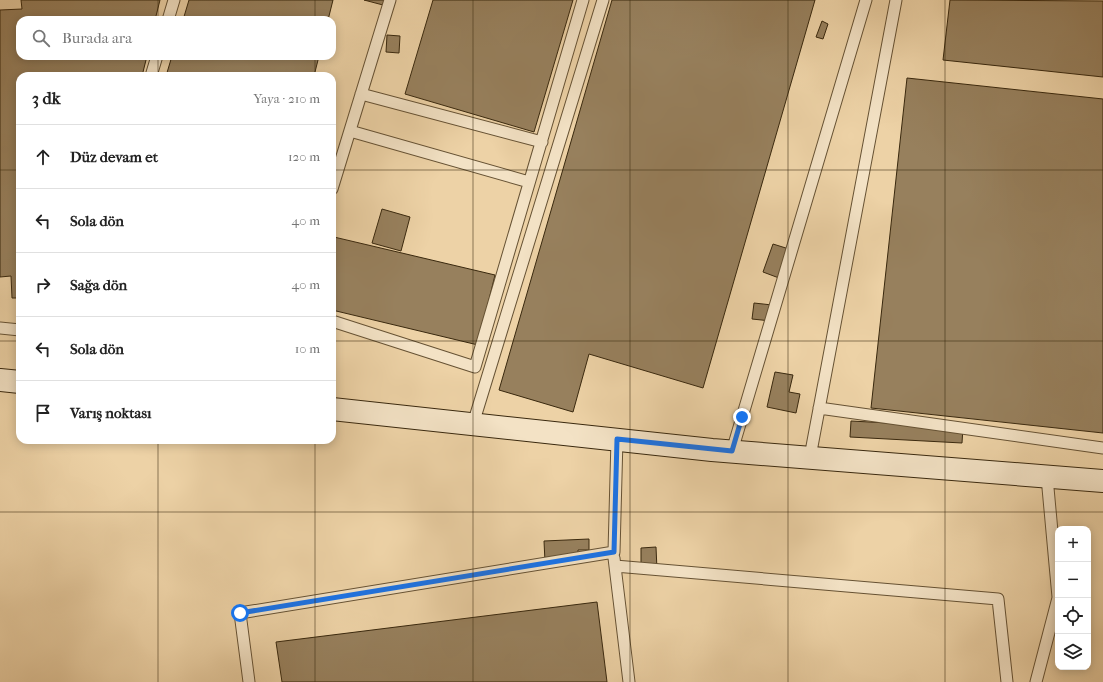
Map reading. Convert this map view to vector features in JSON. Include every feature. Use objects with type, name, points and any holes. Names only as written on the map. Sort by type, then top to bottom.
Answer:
[{"type":"street","points":[[0,380],[16,382]]},
{"type":"street","points":[[336,409],[732,451],[1103,481]]},
{"type":"lane","points":[[169,16],[174,0]]},
{"type":"lane","points":[[336,176],[390,0]]},
{"type":"lane","points":[[336,322],[475,367],[583,0]]},
{"type":"lane","points":[[473,424],[603,0]]},
{"type":"lane","points":[[732,451],[866,0]]},
{"type":"lane","points":[[810,457],[896,0]]},
{"type":"lane","points":[[152,72],[156,60]]},
{"type":"lane","points":[[361,94],[542,142]]},
{"type":"lane","points":[[350,131],[529,182]]},
{"type":"lane","points":[[0,328],[16,330]]},
{"type":"lane","points":[[819,408],[1103,448]]},
{"type":"lane","points":[[617,439],[614,552],[629,682]]},
{"type":"lane","points":[[1047,477],[1055,565]]},
{"type":"lane","points":[[249,682],[240,613],[614,552]]},
{"type":"lane","points":[[615,566],[998,599],[1007,682]]},
{"type":"lane","points":[[1036,682],[1055,609]]},
{"type":"building","points":[[21,0],[160,0],[156,16],[16,16],[16,60],[146,60],[143,72],[16,72],[16,298],[12,298],[11,276],[0,277],[0,10],[22,9]]},
{"type":"building","points":[[189,0],[333,0],[329,16],[184,16]]},
{"type":"building","points":[[364,0],[384,0],[383,5]]},
{"type":"building","points":[[433,0],[573,0],[534,132],[405,94]]},
{"type":"building","points":[[612,0],[815,0],[703,388],[589,354],[573,412],[499,390]]},
{"type":"building","points":[[950,0],[1103,1],[1103,77],[943,60]]},
{"type":"building","points":[[822,21],[828,24],[823,39],[816,37]]},
{"type":"building","points":[[387,35],[400,36],[399,53],[386,52]]},
{"type":"building","points":[[171,60],[318,60],[315,72],[167,72]]},
{"type":"building","points":[[907,78],[1103,99],[1103,433],[871,408]]},
{"type":"building","points":[[382,209],[410,217],[401,251],[372,243]]},
{"type":"building","points":[[336,237],[495,275],[478,345],[336,311]]},
{"type":"building","points":[[773,244],[789,249],[779,278],[763,272]]},
{"type":"building","points":[[754,303],[772,305],[771,321],[752,319]]},
{"type":"building","points":[[775,372],[793,375],[789,392],[800,394],[796,413],[767,407]]},
{"type":"building","points":[[851,421],[963,427],[962,443],[850,437]]},
{"type":"building","points":[[589,539],[589,550],[578,550],[578,560],[545,562],[544,541]]},
{"type":"building","points":[[656,547],[657,570],[641,570],[641,548]]},
{"type":"building","points":[[597,602],[607,682],[282,682],[276,642]]},
{"type":"route","points":[[240,613],[614,552],[617,439],[732,451],[742,417]]}]
